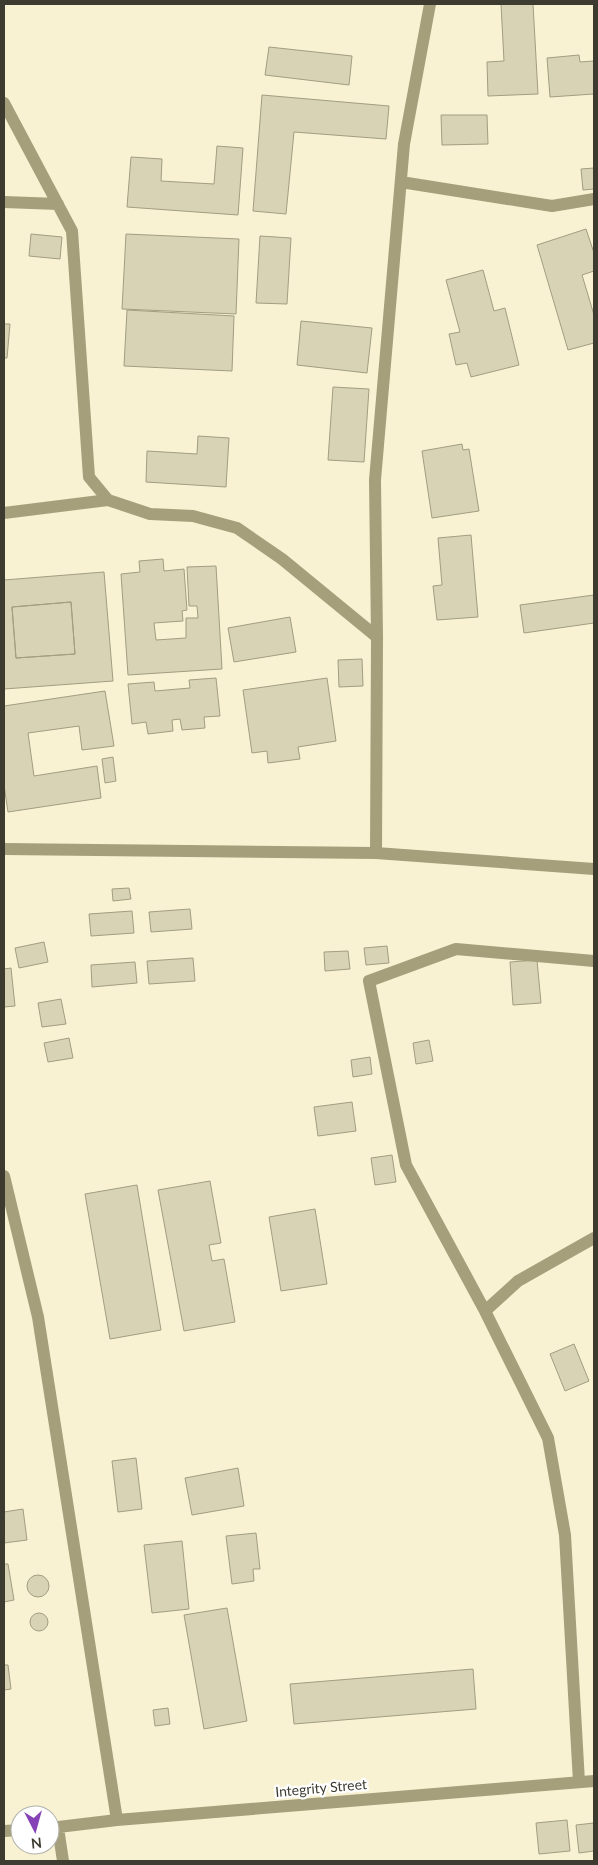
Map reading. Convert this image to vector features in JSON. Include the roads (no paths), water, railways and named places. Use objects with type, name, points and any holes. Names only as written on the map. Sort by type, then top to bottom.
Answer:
[{"type":"street","points":[[376,853],[377,637],[375,480],[404,144],[430,4]]},
{"type":"street","points":[[4,103],[72,231],[89,477],[108,500]]},
{"type":"street","points":[[401,182],[552,206],[594,199]]},
{"type":"street","points":[[4,202],[58,204]]},
{"type":"street","points":[[4,513],[108,500],[150,514],[193,516],[237,528],[282,559],[377,637]]},
{"type":"street","points":[[4,849],[376,853],[594,869]]},
{"type":"street","points":[[579,1782],[565,1535],[548,1438],[485,1311],[406,1165],[369,981],[456,949],[594,961]]},
{"type":"street","points":[[4,1176],[38,1317],[118,1820]]},
{"type":"street","points":[[485,1311],[518,1281],[594,1238]]},
{"type":"street","name":"Integrity Street","points":[[60,1827],[118,1820],[594,1781]]}]
